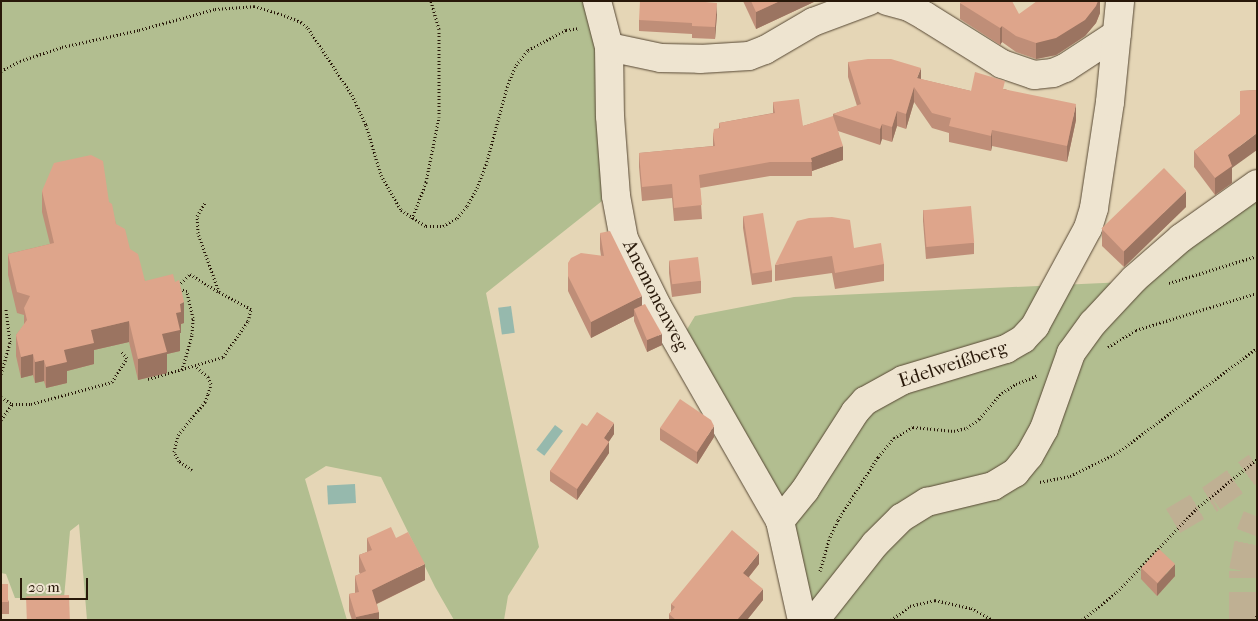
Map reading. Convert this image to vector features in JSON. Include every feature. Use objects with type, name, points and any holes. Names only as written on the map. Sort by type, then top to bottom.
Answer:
[{"type":"street","points":[[603,24],[662,58],[707,59],[749,56],[765,50],[813,22],[869,1]]},
{"type":"street","points":[[886,1],[909,8],[925,16],[1002,64],[1034,75],[1053,73],[1065,68],[1117,34]]},
{"type":"street","name":"Edelweißberg","points":[[780,521],[804,490],[855,412],[865,401],[903,380],[1006,349],[1023,339],[1035,326],[1092,216],[1110,102],[1120,1]]},
{"type":"street","name":"Anemonenweg","points":[[603,24],[616,196],[627,246],[657,306],[709,400],[780,521]]},
{"type":"street","points":[[815,620],[875,544],[901,518],[927,502],[993,486],[1015,473],[1029,456],[1044,429],[1071,353],[1081,337],[1134,279],[1181,238],[1257,184]]},
{"type":"street","points":[[780,521],[802,620]]},
{"type":"path","points":[[412,219],[426,182],[439,117],[439,29],[431,1]]},
{"type":"path","points":[[1,72],[20,61],[62,47],[139,30],[215,9],[254,6],[281,14],[301,22],[308,28],[352,94],[366,125],[380,175],[401,210],[412,219],[426,226],[444,226],[457,218],[467,206],[486,165],[507,87],[516,65],[528,50],[566,30],[603,24]]},
{"type":"path","points":[[206,201],[197,216],[198,233],[219,292]]},
{"type":"path","points":[[1162,286],[1257,256]]},
{"type":"path","points":[[148,379],[182,370],[196,366],[223,357],[248,321],[251,309],[190,274],[176,288],[188,291],[194,318],[192,334],[182,370]]},
{"type":"path","points":[[1104,349],[1136,330],[1257,293]]},
{"type":"path","points":[[1,374],[10,342],[6,308]]},
{"type":"path","points":[[1015,473],[1031,482],[1044,482],[1070,476],[1105,460],[1150,430],[1257,348]]},
{"type":"path","points":[[1,398],[12,404],[30,404],[112,382],[126,358],[121,351]]},
{"type":"path","points":[[192,470],[179,461],[174,452],[178,436],[206,402],[211,384],[208,377],[196,366]]},
{"type":"path","points":[[819,573],[830,537],[838,520],[878,457],[894,438],[913,427],[954,430],[967,428],[979,420],[997,398],[1009,388],[1041,374],[1065,370]]},
{"type":"path","points":[[1,420],[12,404]]},
{"type":"path","points":[[1082,620],[1117,592],[1196,510],[1257,459]]},
{"type":"path","points":[[891,620],[910,606],[935,600],[971,608],[993,620]]},
{"type":"path","points":[[1254,620],[1257,616]]},
{"type":"green space","points":[[1,1],[590,1],[598,48],[602,201],[486,293],[539,547],[508,596],[504,620],[454,620],[435,587],[381,477],[326,466],[305,479],[347,620],[87,620],[79,524],[70,531],[64,598],[15,598],[6,574],[1,573]]},
{"type":"green space","points":[[1257,192],[1257,620],[810,620],[686,331],[695,316],[794,297],[1147,281]]},
{"type":"water","points":[[511,306],[515,333],[502,335],[498,308]]},
{"type":"water","points":[[555,425],[563,431],[544,456],[536,450]]},
{"type":"water","points":[[355,484],[356,503],[328,504],[327,485]]},
{"type":"building","points":[[640,1],[717,3],[715,27],[692,26],[692,23],[639,20]]},
{"type":"building","points":[[751,1],[780,1],[756,12]]},
{"type":"building","points":[[961,1],[1012,1],[1019,14],[1037,1],[1098,1],[1085,20],[1056,38],[1036,43],[1016,36],[1002,26],[1000,28],[960,3]]},
{"type":"building","points":[[868,59],[891,59],[921,68],[917,78],[971,91],[975,72],[1005,81],[1003,89],[1076,104],[1067,146],[992,130],[991,136],[949,126],[951,118],[932,113],[914,87],[906,114],[897,111],[892,127],[882,124],[880,129],[833,114],[861,104],[848,62]]},
{"type":"building","points":[[1257,90],[1257,133],[1228,155],[1232,166],[1215,178],[1194,151],[1240,114],[1240,91]]},
{"type":"building","points":[[799,99],[803,126],[833,116],[843,146],[811,158],[812,162],[770,162],[699,175],[702,205],[674,208],[672,184],[642,187],[639,153],[715,146],[713,134],[714,129],[720,128],[719,123],[775,113],[773,102]]},
{"type":"building","points":[[91,155],[103,161],[109,202],[112,204],[116,224],[125,229],[130,249],[138,254],[145,281],[173,274],[175,282],[179,280],[184,302],[180,304],[181,312],[176,313],[180,330],[162,334],[167,352],[138,359],[129,321],[91,330],[94,343],[64,350],[67,362],[46,367],[44,360],[35,362],[33,354],[21,357],[16,335],[27,320],[24,308],[30,296],[17,292],[8,254],[54,243],[42,191],[54,163]]},
{"type":"building","points":[[1164,168],[1186,191],[1124,251],[1101,228]]},
{"type":"building","points":[[971,206],[974,243],[926,247],[923,210]]},
{"type":"building","points":[[763,213],[772,270],[752,273],[743,216]]},
{"type":"building","points":[[832,217],[850,220],[854,248],[881,243],[884,264],[835,273],[832,256],[775,265],[797,221],[809,218]]},
{"type":"building","points":[[610,231],[642,296],[591,322],[568,276],[568,263],[571,258],[581,253],[604,256],[600,233]]},
{"type":"building","points":[[698,257],[701,281],[672,284],[669,261]]},
{"type":"building","points":[[645,304],[662,334],[647,340],[634,309]]},
{"type":"building","points":[[680,399],[711,420],[714,426],[697,452],[660,428]]},
{"type":"building","points":[[597,412],[614,423],[604,438],[609,442],[577,489],[550,471],[582,423],[587,426]]},
{"type":"building","points":[[391,527],[396,538],[408,532],[425,564],[372,590],[379,612],[356,617],[349,594],[359,592],[355,576],[366,571],[359,555],[372,550],[367,538]]},
{"type":"building","points":[[732,530],[759,553],[743,573],[763,589],[737,620],[676,620],[669,614],[675,607],[671,604]]},
{"type":"building","points":[[1159,549],[1175,564],[1157,583],[1141,568]]},
{"type":"building","points":[[1,584],[8,584],[8,602],[1,602]]},
{"type":"building","points":[[69,595],[70,620],[27,620],[26,597]]},
{"type":"tunnel","points":[[1173,521],[1212,498],[1257,466]]},
{"type":"tunnel","points":[[1243,620],[1243,571],[1250,534],[1257,516]]}]
